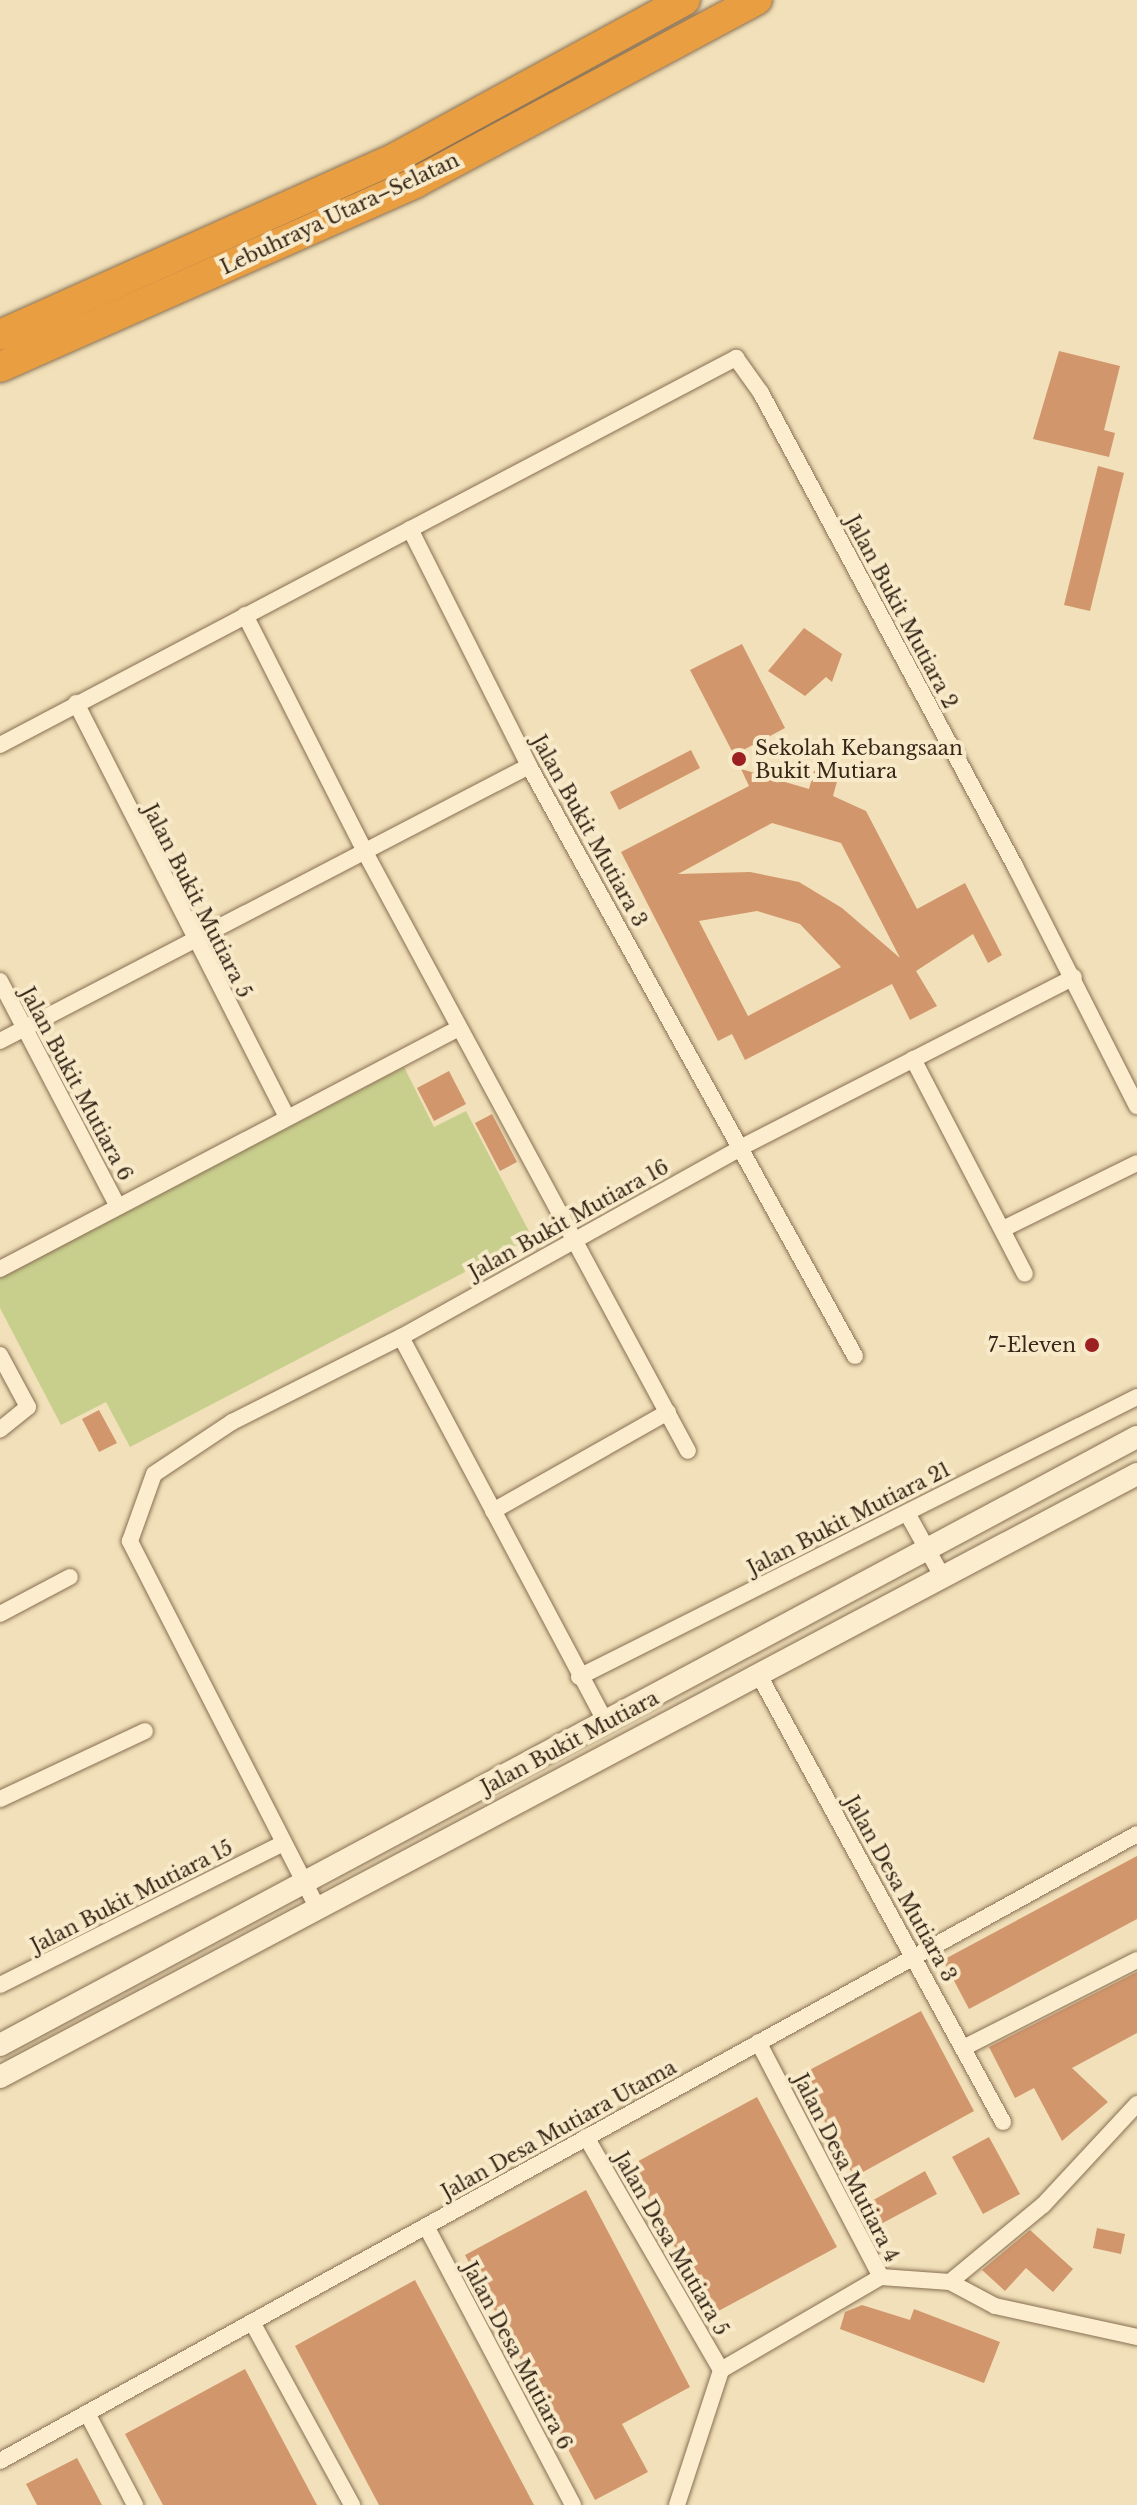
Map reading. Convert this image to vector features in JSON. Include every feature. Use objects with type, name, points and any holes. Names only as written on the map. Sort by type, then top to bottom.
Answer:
[{"type":"highway","name":"Lebuhraya Utara–Selatan","points":[[0,335],[397,157],[685,0]]},
{"type":"highway","name":"Lebuhraya Utara–Selatan","points":[[0,367],[415,183],[757,0]]},
{"type":"street","name":"Jalan Bukit Mutiara 2","points":[[410,529],[725,359],[741,361],[1074,977],[1137,1106]]},
{"type":"street","points":[[0,745],[410,529]]},
{"type":"street","name":"Jalan Bukit Mutiara 3","points":[[410,529],[529,766],[855,1356]]},
{"type":"street","points":[[245,615],[366,854],[688,1451]]},
{"type":"street","name":"Jalan Bukit Mutiara 5","points":[[76,703],[193,941],[286,1116]]},
{"type":"street","points":[[0,1041],[366,854],[529,766]]},
{"type":"street","name":"Jalan Bukit Mutiara 16","points":[[282,1844],[130,1541],[154,1474],[232,1422],[401,1337],[740,1148],[1074,977]]},
{"type":"street","name":"Jalan Bukit Mutiara 6","points":[[0,981],[117,1205]]},
{"type":"street","points":[[0,1269],[286,1116],[459,1028]]},
{"type":"street","points":[[913,1059],[1025,1274]]},
{"type":"street","points":[[1003,1229],[1137,1163]]},
{"type":"street","points":[[401,1337],[579,1677],[607,1724]]},
{"type":"street","points":[[0,1355],[28,1407],[0,1430]]},
{"type":"street","name":"Jalan Bukit Mutiara 21","points":[[579,1677],[1137,1397]]},
{"type":"street","points":[[493,1511],[668,1412]]},
{"type":"street","name":"Jalan Bukit Mutiara","points":[[0,2045],[607,1724],[768,1634],[1137,1437]]},
{"type":"street","name":"Jalan Bukit Mutiara","points":[[6,2072],[316,1905],[760,1677],[1137,1474]]},
{"type":"street","points":[[907,1513],[943,1578]]},
{"type":"street","points":[[0,1614],[70,1577]]},
{"type":"street","points":[[760,1677],[757,1662],[768,1634]]},
{"type":"street","points":[[710,1666],[745,1668],[760,1677]]},
{"type":"street","name":"Jalan Desa Mutiara 3","points":[[760,1677],[1003,2122]]},
{"type":"street","points":[[0,1799],[145,1731]]},
{"type":"street","name":"Jalan Desa Mutiara Utama","points":[[0,2461],[1137,1834]]},
{"type":"street","points":[[282,1844],[316,1905]]},
{"type":"street","name":"Jalan Bukit Mutiara 15","points":[[0,1985],[282,1844]]},
{"type":"street","points":[[963,2048],[1137,1960]]},
{"type":"street","name":"Jalan Desa Mutiara 4","points":[[721,2370],[881,2277],[758,2042]]},
{"type":"street","points":[[950,2282],[1043,2205],[1137,2104]]},
{"type":"street","name":"Jalan Desa Mutiara 5","points":[[586,2137],[721,2370]]},
{"type":"street","name":"Jalan Desa Mutiara 6","points":[[426,2226],[573,2505]]},
{"type":"street","points":[[881,2277],[950,2282],[995,2306],[1137,2337]]},
{"type":"street","points":[[252,2322],[352,2505]]},
{"type":"street","points":[[677,2505],[721,2370]]},
{"type":"street","points":[[87,2413],[135,2505]]},
{"type":"green space","points":[[404,1067],[434,1127],[466,1111],[532,1237],[130,1447],[106,1402],[61,1425],[0,1308],[0,1278]]},
{"type":"building","points":[[1059,351],[1120,366],[1104,430],[1115,433],[1109,457],[1033,439]]},
{"type":"building","points":[[1098,466],[1124,473],[1090,611],[1064,605]]},
{"type":"building","points":[[804,628],[842,654],[832,682],[826,677],[805,696],[768,671]]},
{"type":"building","points":[[742,644],[785,728],[734,755],[690,670]]},
{"type":"building","points":[[691,750],[700,768],[619,810],[610,792]]},
{"type":"building","points":[[741,769],[809,789],[814,771],[838,778],[833,796],[866,811],[917,909],[965,883],[1002,955],[988,963],[973,934],[916,971],[937,1006],[910,1020],[892,984],[745,1060],[732,1034],[718,1041],[621,852],[749,786]],"holes":[[[772,823],[841,843],[900,958],[842,908],[799,882],[750,872],[678,874]],[[757,911],[800,924],[841,967],[748,1016],[699,921]]]},
{"type":"building","points":[[449,1071],[466,1104],[434,1121],[417,1088]]},
{"type":"building","points":[[492,1114],[517,1162],[500,1171],[475,1123]]},
{"type":"building","points":[[99,1410],[117,1443],[99,1452],[82,1419]]},
{"type":"building","points":[[1137,1856],[1137,1919],[969,2009],[943,1960]]},
{"type":"building","points":[[1137,1972],[1137,2033],[1072,2068],[1108,2102],[1062,2141],[1034,2088],[1015,2098],[989,2047]]},
{"type":"building","points":[[921,2011],[974,2111],[854,2177],[800,2075]]},
{"type":"building","points":[[757,2097],[837,2247],[711,2315],[631,2165]]},
{"type":"building","points":[[989,2137],[1020,2194],[983,2214],[952,2157]]},
{"type":"building","points":[[925,2171],[937,2194],[879,2225],[868,2203]]},
{"type":"building","points":[[586,2190],[690,2387],[622,2424],[648,2472],[595,2500],[465,2255]]},
{"type":"building","points":[[1097,2228],[1125,2234],[1121,2254],[1093,2248]]},
{"type":"building","points":[[1030,2230],[1073,2269],[1053,2292],[1026,2268],[1005,2291],[982,2270]]},
{"type":"building","points":[[415,2280],[534,2505],[379,2505],[295,2346]]},
{"type":"building","points":[[862,2305],[910,2320],[914,2309],[1000,2342],[984,2383],[840,2329],[845,2312]]},
{"type":"building","points":[[245,2369],[317,2505],[163,2505],[125,2434]]},
{"type":"building","points":[[77,2458],[102,2505],[37,2505],[26,2484]]},
{"type":"place","name":"Sekolah Kebangsaan Bukit Mutiara","points":[[739,759]]},
{"type":"place","name":"7-Eleven","points":[[1092,1345]]}]
